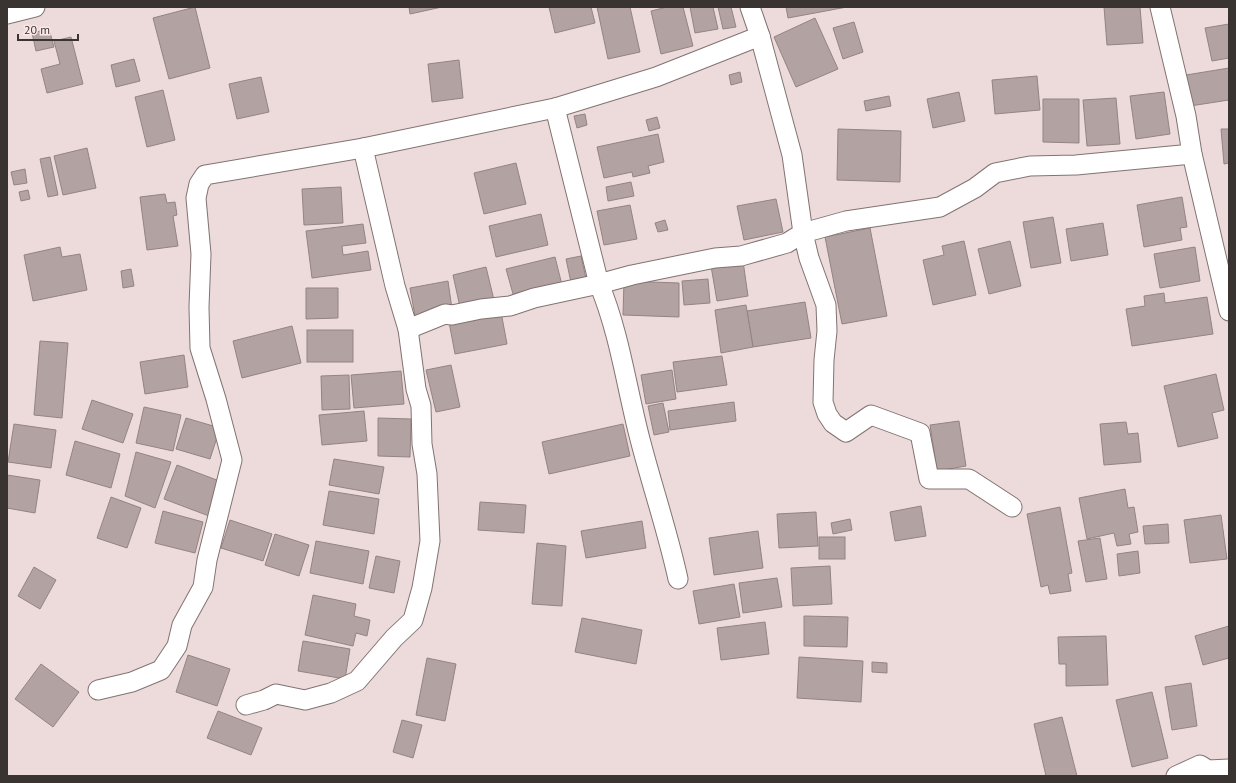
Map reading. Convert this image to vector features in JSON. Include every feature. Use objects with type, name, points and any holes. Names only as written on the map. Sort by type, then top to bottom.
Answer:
[{"type":"street","points":[[7,14],[35,7]]},
{"type":"street","points":[[750,7],[760,36],[792,155],[809,258],[826,305],[828,331],[824,360],[823,402],[827,414],[833,423],[846,432],[871,415],[920,433],[929,479],[969,479],[1012,507]]},
{"type":"street","points":[[1160,7],[1186,116],[1192,154],[1229,311]]},
{"type":"street","points":[[98,690],[132,682],[161,670],[177,646],[182,625],[203,587],[207,560],[232,460],[216,398],[200,348],[199,307],[201,254],[196,198],[199,184],[205,175],[363,148],[555,108],[656,77],[760,36]]},
{"type":"street","points":[[555,108],[599,284],[606,300],[629,388],[641,443],[661,510],[678,579]]},
{"type":"street","points":[[246,705],[264,700],[276,694],[305,700],[331,693],[357,681],[394,638],[413,620],[422,588],[430,534],[427,474],[422,444],[422,406],[416,389],[408,329],[393,278],[363,148]]},
{"type":"street","points":[[408,329],[445,314],[452,315],[481,309],[510,306],[534,298],[599,284],[632,275],[715,258],[741,256],[788,243],[804,232],[846,221],[940,207],[975,188],[995,173],[1030,166],[1076,165],[1192,154]]},
{"type":"street","points":[[1176,776],[1200,765],[1208,770],[1229,769]]},
{"type":"building","points":[[195,7],[210,68],[169,79],[153,18]]},
{"type":"building","points":[[409,7],[442,7],[410,14]]},
{"type":"building","points":[[549,7],[591,7],[595,23],[555,33]]},
{"type":"building","points":[[597,7],[630,7],[640,52],[608,59]]},
{"type":"building","points":[[667,7],[683,7],[693,46],[661,54],[651,11]]},
{"type":"building","points":[[690,7],[713,7],[718,29],[695,33]]},
{"type":"building","points":[[718,7],[731,7],[736,27],[723,29]]},
{"type":"building","points":[[786,7],[847,7],[788,18]]},
{"type":"building","points":[[1104,7],[1140,7],[1143,43],[1107,45]]},
{"type":"building","points":[[815,18],[838,69],[796,87],[774,37]]},
{"type":"building","points":[[854,22],[863,52],[843,59],[833,28]]},
{"type":"building","points":[[1229,24],[1229,58],[1212,61],[1205,28]]},
{"type":"building","points":[[49,29],[54,47],[36,51],[32,33]]},
{"type":"building","points":[[71,37],[83,84],[47,93],[41,69],[60,64],[54,41]]},
{"type":"building","points":[[134,59],[140,81],[116,87],[111,65]]},
{"type":"building","points":[[459,60],[463,98],[432,102],[428,64]]},
{"type":"building","points":[[1229,68],[1229,100],[1190,106],[1186,75]]},
{"type":"building","points":[[740,72],[742,82],[731,85],[729,75]]},
{"type":"building","points":[[1037,76],[1040,110],[995,114],[992,80]]},
{"type":"building","points":[[261,77],[269,112],[237,119],[229,84]]},
{"type":"building","points":[[163,90],[175,140],[147,147],[135,97]]},
{"type":"building","points":[[959,92],[965,121],[933,128],[927,99]]},
{"type":"building","points":[[1164,92],[1170,134],[1136,139],[1130,96]]},
{"type":"building","points":[[889,96],[891,106],[866,111],[864,101]]},
{"type":"building","points":[[1116,98],[1120,144],[1087,146],[1083,100]]},
{"type":"building","points":[[1043,99],[1079,99],[1079,143],[1043,142]]},
{"type":"building","points":[[585,114],[587,125],[577,128],[574,116]]},
{"type":"building","points":[[657,117],[660,128],[649,131],[646,120]]},
{"type":"building","points":[[838,129],[901,131],[900,182],[837,180]]},
{"type":"building","points":[[1221,129],[1229,129],[1229,163],[1224,164]]},
{"type":"building","points":[[658,134],[664,162],[648,166],[650,173],[633,177],[632,172],[604,178],[597,147]]},
{"type":"building","points":[[87,148],[96,188],[63,195],[54,156]]},
{"type":"building","points":[[50,157],[58,195],[48,197],[40,159]]},
{"type":"building","points":[[516,163],[526,204],[484,214],[474,173]]},
{"type":"building","points":[[25,169],[27,183],[14,185],[11,172]]},
{"type":"building","points":[[631,182],[634,196],[608,201],[606,187]]},
{"type":"building","points":[[341,187],[343,223],[304,225],[302,189]]},
{"type":"building","points":[[28,190],[30,199],[21,201],[19,192]]},
{"type":"building","points":[[165,194],[167,203],[175,202],[177,215],[173,216],[178,246],[147,250],[140,197]]},
{"type":"building","points":[[1182,197],[1187,227],[1180,228],[1182,240],[1144,247],[1137,205]]},
{"type":"building","points":[[776,199],[783,232],[744,240],[737,206]]},
{"type":"building","points":[[630,205],[637,239],[604,245],[597,211]]},
{"type":"building","points":[[541,214],[548,245],[496,257],[489,226]]},
{"type":"building","points":[[1053,217],[1061,263],[1031,268],[1023,222]]},
{"type":"building","points":[[665,220],[668,230],[658,232],[655,223]]},
{"type":"building","points":[[1103,223],[1108,255],[1071,261],[1066,229]]},
{"type":"building","points":[[363,224],[366,243],[342,246],[343,255],[368,251],[371,270],[312,278],[306,231]]},
{"type":"building","points":[[870,228],[887,316],[842,324],[825,237]]},
{"type":"building","points":[[964,241],[976,295],[933,305],[923,260],[944,255],[942,246]]},
{"type":"building","points":[[1010,241],[1021,286],[989,294],[978,249]]},
{"type":"building","points":[[60,247],[62,257],[80,254],[87,290],[33,301],[24,255]]},
{"type":"building","points":[[1195,247],[1200,281],[1160,288],[1154,254]]},
{"type":"building","points":[[581,256],[587,283],[572,287],[566,259]]},
{"type":"building","points":[[555,257],[563,289],[515,301],[506,269]]},
{"type":"building","points":[[743,261],[748,296],[717,301],[711,266]]},
{"type":"building","points":[[486,267],[494,300],[460,307],[453,275]]},
{"type":"building","points":[[131,269],[134,286],[123,288],[121,271]]},
{"type":"building","points":[[708,279],[710,303],[684,305],[682,281]]},
{"type":"building","points":[[448,281],[452,309],[415,316],[410,288]]},
{"type":"building","points":[[624,281],[679,283],[679,317],[623,315]]},
{"type":"building","points":[[306,288],[338,288],[338,318],[306,319]]},
{"type":"building","points":[[1164,293],[1165,303],[1207,297],[1213,334],[1132,346],[1126,309],[1145,306],[1144,296]]},
{"type":"building","points":[[805,302],[811,338],[753,347],[747,311]]},
{"type":"building","points":[[746,305],[753,347],[721,353],[715,310]]},
{"type":"building","points":[[501,312],[507,344],[455,354],[449,322]]},
{"type":"building","points":[[292,326],[301,363],[242,378],[233,341]]},
{"type":"building","points":[[307,330],[353,330],[353,362],[307,362]]},
{"type":"building","points":[[40,341],[68,343],[62,418],[34,415]]},
{"type":"building","points":[[184,355],[188,387],[145,394],[140,362]]},
{"type":"building","points":[[722,356],[727,385],[677,392],[673,362]]},
{"type":"building","points":[[451,365],[460,407],[436,412],[426,370]]},
{"type":"building","points":[[672,370],[676,399],[646,404],[641,375]]},
{"type":"building","points":[[401,371],[404,404],[354,408],[351,375]]},
{"type":"building","points":[[1216,374],[1224,410],[1212,413],[1218,438],[1178,447],[1164,386]]},
{"type":"building","points":[[349,375],[350,409],[322,410],[321,376]]},
{"type":"building","points":[[92,400],[133,414],[123,443],[82,429]]},
{"type":"building","points":[[734,402],[736,421],[670,430],[668,411]]},
{"type":"building","points":[[663,403],[669,432],[654,435],[648,406]]},
{"type":"building","points":[[144,407],[181,415],[173,451],[136,443]]},
{"type":"building","points":[[364,411],[367,441],[322,445],[319,415]]},
{"type":"building","points":[[186,418],[220,428],[210,459],[176,449]]},
{"type":"building","points":[[378,418],[411,419],[410,457],[378,456]]},
{"type":"building","points":[[959,421],[966,466],[937,471],[930,425]]},
{"type":"building","points":[[1126,422],[1128,434],[1138,433],[1141,462],[1104,465],[1100,424]]},
{"type":"building","points":[[14,424],[56,430],[51,468],[8,462]]},
{"type":"building","points":[[623,424],[630,456],[549,474],[542,442]]},
{"type":"building","points":[[75,441],[120,454],[111,488],[66,475]]},
{"type":"building","points":[[136,452],[171,462],[155,508],[125,496]]},
{"type":"building","points":[[334,459],[384,467],[379,494],[329,485]]},
{"type":"building","points":[[177,465],[222,482],[209,516],[164,499]]},
{"type":"building","points":[[7,475],[40,480],[35,513],[7,508]]},
{"type":"building","points":[[1125,489],[1128,508],[1134,507],[1138,532],[1129,534],[1131,544],[1117,546],[1114,533],[1087,539],[1079,498]]},
{"type":"building","points":[[329,491],[379,499],[374,534],[323,525]]},
{"type":"building","points":[[111,497],[141,508],[127,548],[97,538]]},
{"type":"building","points":[[480,502],[526,505],[524,533],[478,530]]},
{"type":"building","points":[[921,506],[926,536],[895,541],[890,512]]},
{"type":"building","points":[[1060,507],[1072,573],[1068,574],[1071,591],[1050,594],[1048,585],[1041,587],[1027,514]]},
{"type":"building","points":[[163,511],[203,522],[195,553],[155,543]]},
{"type":"building","points":[[816,512],[818,546],[779,548],[777,514]]},
{"type":"building","points":[[1221,515],[1227,559],[1190,563],[1184,520]]},
{"type":"building","points":[[850,519],[852,530],[833,534],[831,523]]},
{"type":"building","points":[[230,520],[272,534],[263,561],[221,548]]},
{"type":"building","points":[[642,521],[646,548],[586,558],[581,531]]},
{"type":"building","points":[[1168,524],[1169,543],[1145,544],[1143,526]]},
{"type":"building","points":[[758,531],[763,568],[714,575],[709,538]]},
{"type":"building","points":[[275,534],[309,545],[299,576],[265,565]]},
{"type":"building","points":[[819,537],[845,537],[845,559],[819,559]]},
{"type":"building","points":[[1100,538],[1107,579],[1086,582],[1078,541]]},
{"type":"building","points":[[316,541],[369,551],[363,584],[310,573]]},
{"type":"building","points":[[537,543],[566,546],[562,606],[532,604]]},
{"type":"building","points":[[1138,551],[1140,573],[1119,576],[1117,554]]},
{"type":"building","points":[[376,556],[400,561],[394,593],[369,588]]},
{"type":"building","points":[[830,566],[832,604],[793,606],[791,568]]},
{"type":"building","points":[[34,567],[56,580],[40,609],[18,596]]},
{"type":"building","points":[[777,578],[782,607],[743,613],[739,583]]},
{"type":"building","points":[[734,584],[740,617],[699,624],[693,591]]},
{"type":"building","points":[[313,595],[356,604],[354,616],[370,620],[367,636],[356,633],[353,646],[305,635]]},
{"type":"building","points":[[804,616],[848,617],[847,647],[804,646]]},
{"type":"building","points":[[582,618],[642,630],[636,664],[575,652]]},
{"type":"building","points":[[765,622],[769,654],[721,660],[717,628]]},
{"type":"building","points":[[1229,626],[1229,658],[1203,665],[1195,636]]},
{"type":"building","points":[[1106,636],[1108,685],[1066,686],[1066,664],[1059,664],[1058,637]]},
{"type":"building","points":[[303,641],[350,649],[345,679],[298,671]]},
{"type":"building","points":[[188,655],[230,669],[217,706],[176,692]]},
{"type":"building","points":[[799,657],[863,661],[861,702],[797,698]]},
{"type":"building","points":[[427,658],[456,664],[445,721],[416,715]]},
{"type":"building","points":[[872,662],[887,663],[887,673],[872,672]]},
{"type":"building","points":[[41,664],[79,692],[53,727],[15,699]]},
{"type":"building","points":[[1191,683],[1197,726],[1172,730],[1165,687]]},
{"type":"building","points":[[1152,692],[1168,758],[1132,767],[1116,700]]},
{"type":"building","points":[[218,711],[262,728],[251,755],[207,738]]},
{"type":"building","points":[[1062,717],[1077,776],[1046,776],[1034,724]]},
{"type":"building","points":[[402,720],[422,725],[413,758],[393,752]]}]
